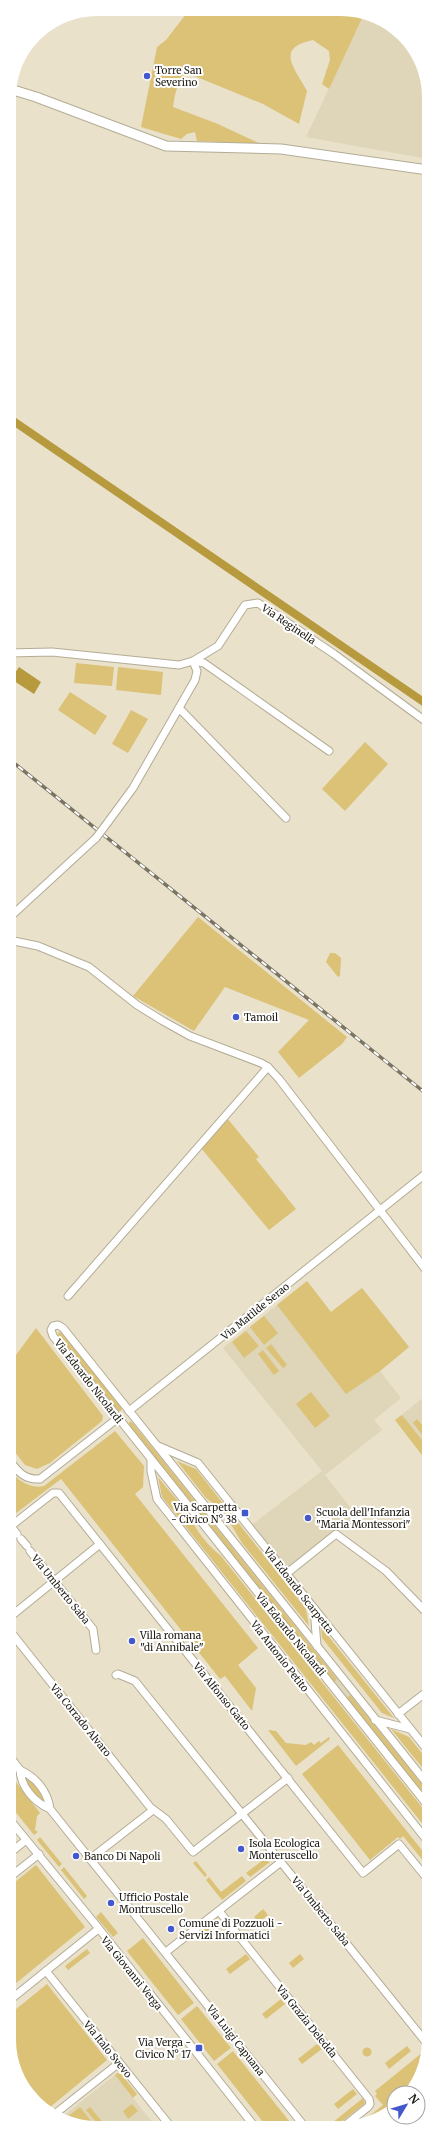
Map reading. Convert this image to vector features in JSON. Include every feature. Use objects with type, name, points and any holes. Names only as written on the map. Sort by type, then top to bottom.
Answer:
[{"type":"street","points":[[16,91],[166,146],[281,149],[422,169]]},
{"type":"street","name":"Via Reginella","points":[[16,653],[52,652],[180,665],[193,661],[218,646],[245,605],[258,603],[334,654],[422,719]]},
{"type":"street","points":[[16,912],[96,838],[133,788],[196,680],[197,671],[193,661]]},
{"type":"street","points":[[193,661],[204,663],[329,751]]},
{"type":"street","points":[[179,708],[286,818]]},
{"type":"street","points":[[16,942],[44,948],[89,967],[137,1005],[163,1021],[194,1037],[268,1067],[279,1079],[422,1265]]},
{"type":"street","points":[[68,1296],[268,1067]]},
{"type":"street","name":"Via Matilde Serao","points":[[129,1411],[422,1177]]},
{"type":"street","name":"Via Edoardo Nicolardi","points":[[422,1777],[62,1328],[58,1325],[53,1326],[51,1330],[53,1336],[422,1798]]},
{"type":"street","points":[[16,1468],[22,1475],[29,1478],[40,1479],[118,1418]]},
{"type":"street","name":"Via Edoardo Scarpetta","points":[[157,1446],[198,1463],[422,1744]]},
{"type":"street","name":"Via Antonio Petito","points":[[151,1460],[154,1491],[159,1502],[422,1834]]},
{"type":"street","name":"Via Alfonso Gatto","points":[[16,1521],[53,1493],[58,1492],[363,1872],[399,1844],[422,1873]]},
{"type":"street","name":"Via Umberto Saba","points":[[16,1533],[93,1629],[96,1650]]},
{"type":"street","points":[[286,1574],[336,1534],[386,1571],[422,1608]]},
{"type":"street","points":[[16,1612],[100,1544]]},
{"type":"street","points":[[314,1608],[317,1646]]},
{"type":"street","name":"Via Corrado Alvaro","points":[[16,1639],[153,1810],[159,1812],[166,1819],[193,1852],[234,1819],[242,1816]]},
{"type":"street","name":"Via Umberto Saba","points":[[116,1675],[118,1674],[135,1681],[242,1816],[281,1862],[422,2037]]},
{"type":"street","points":[[337,1692],[347,1684]]},
{"type":"street","points":[[398,1714],[422,1695]]},
{"type":"street","points":[[376,1720],[410,1729]]},
{"type":"street","points":[[16,1765],[20,1770],[21,1781],[39,1804],[50,1809]]},
{"type":"street","points":[[20,1770],[31,1774],[48,1797],[50,1809]]},
{"type":"street","points":[[242,1816],[288,1778]]},
{"type":"street","name":"Via Luigi Capuana","points":[[50,1809],[300,2121]]},
{"type":"street","points":[[90,1859],[153,1810]]},
{"type":"street","name":"Via Giovanni Verga","points":[[16,1828],[39,1854],[97,1930],[249,2121]]},
{"type":"street","points":[[16,1848],[26,1840]]},
{"type":"street","points":[[16,1872],[39,1854]]},
{"type":"street","points":[[166,1952],[281,1862]]},
{"type":"street","name":"Via Grazia Deledda","points":[[219,1911],[369,2099],[370,2104],[368,2108],[353,2120]]},
{"type":"street","points":[[16,1995],[97,1930]]},
{"type":"street","name":"Via Italo Svevo","points":[[46,1971],[165,2121]]},
{"type":"street","points":[[58,2111],[119,2063]]},
{"type":"shaded area","points":[[184,16],[341,16],[362,19],[329,89],[322,84],[330,60],[329,51],[313,40],[294,48],[291,54],[293,67],[307,91],[299,124],[263,104],[192,75],[183,78],[178,86],[173,107],[218,124],[261,144],[197,141],[195,132],[187,134],[181,139],[141,127],[157,47],[166,40]]},
{"type":"shaded area","points":[[362,19],[372,22],[394,36],[408,52],[418,71],[422,97],[422,158],[306,137]]},
{"type":"shaded area","points":[[76,663],[114,667],[112,686],[74,683]]},
{"type":"shaded area","points":[[19,667],[41,682],[34,694],[16,682],[16,672]]},
{"type":"shaded area","points":[[118,667],[163,672],[161,695],[116,690]]},
{"type":"shaded area","points":[[70,692],[107,716],[95,735],[58,710]]},
{"type":"shaded area","points":[[131,710],[148,719],[128,753],[112,744]]},
{"type":"shaded area","points":[[365,742],[388,764],[345,811],[322,789]]},
{"type":"shaded area","points":[[198,917],[347,1037],[342,1044],[299,1078],[278,1052],[309,1020],[225,987],[194,1031],[133,996]]},
{"type":"shaded area","points":[[330,953],[335,953],[341,958],[340,976],[338,977],[326,962]]},
{"type":"shaded area","points":[[227,1118],[259,1157],[256,1159],[296,1209],[269,1230],[201,1148]]},
{"type":"shaded area","points":[[307,1281],[331,1312],[362,1288],[409,1347],[380,1371],[401,1398],[374,1420],[382,1430],[325,1475],[357,1516],[288,1569],[253,1524],[322,1471],[223,1348]]},
{"type":"shaded area","points":[[307,1281],[331,1312],[362,1288],[409,1347],[380,1371],[346,1394],[277,1305]]},
{"type":"shaded area","points":[[264,1316],[278,1333],[264,1345],[250,1327]]},
{"type":"shaded area","points":[[36,1328],[103,1416],[102,1421],[50,1463],[37,1469],[25,1465],[16,1454],[16,1355]]},
{"type":"shaded area","points":[[246,1331],[259,1346],[244,1358],[232,1342]]},
{"type":"shaded area","points":[[61,1332],[122,1408],[121,1411],[118,1411],[58,1335],[58,1333]]},
{"type":"shaded area","points":[[271,1344],[287,1365],[283,1368],[266,1348]]},
{"type":"shaded area","points":[[263,1350],[279,1371],[274,1375],[258,1354]]},
{"type":"shaded area","points":[[311,1392],[330,1416],[315,1428],[296,1404]]},
{"type":"shaded area","points":[[422,1399],[422,1455],[395,1420]]},
{"type":"shaded area","points":[[402,1415],[422,1440],[422,1455],[395,1420]]},
{"type":"shaded area","points":[[417,1419],[422,1425],[422,1435],[413,1423]]},
{"type":"shaded area","points":[[129,1422],[132,1422],[337,1679],[336,1681],[334,1681],[129,1425]]},
{"type":"shaded area","points":[[115,1431],[144,1466],[143,1487],[135,1494],[258,1648],[238,1665],[256,1688],[252,1711],[225,1676],[220,1679],[61,1479],[16,1513],[16,1477],[29,1485],[39,1487],[44,1486]]},
{"type":"shaded area","points":[[157,1446],[422,1777],[422,1798],[146,1454]]},
{"type":"shaded area","points":[[177,1461],[196,1469],[306,1609],[309,1626],[242,1543],[223,1511],[206,1498]]},
{"type":"shaded area","points":[[158,1477],[184,1508],[205,1541],[221,1556],[422,1807],[422,1823],[162,1497]]},
{"type":"shaded area","points":[[321,1627],[394,1718],[382,1713],[322,1638]]},
{"type":"shaded area","points":[[350,1695],[422,1784],[422,1791],[347,1698]]},
{"type":"shaded area","points":[[391,1729],[409,1737],[422,1753],[422,1767]]},
{"type":"shaded area","points":[[268,1730],[276,1731],[286,1743],[306,1745],[311,1742],[314,1745],[319,1741],[321,1743],[329,1737],[330,1739],[296,1766]]},
{"type":"shaded area","points":[[338,1745],[422,1850],[422,1859],[403,1836],[400,1839],[398,1837],[370,1860],[302,1774]]},
{"type":"shaded area","points":[[23,1774],[31,1779],[38,1787],[46,1804],[32,1791],[26,1783]]},
{"type":"shaded area","points":[[16,1782],[40,1813],[37,1816],[35,1830],[38,1832],[34,1835],[16,1812]]},
{"type":"shaded area","points":[[40,1837],[62,1864],[59,1867],[37,1840]]},
{"type":"shaded area","points":[[263,1860],[270,1862],[250,1877],[246,1873]]},
{"type":"shaded area","points":[[196,1861],[207,1875],[205,1877],[193,1863]]},
{"type":"shaded area","points":[[36,1865],[85,1927],[16,1983],[16,1881]]},
{"type":"shaded area","points":[[64,1867],[87,1896],[84,1899],[61,1870]]},
{"type":"shaded area","points":[[242,1876],[246,1881],[222,1900],[206,1880],[209,1877],[221,1892]]},
{"type":"shaded area","points":[[263,1909],[268,1915],[259,1922],[254,1917]]},
{"type":"shaded area","points":[[101,1912],[118,1933],[113,1937],[96,1917]]},
{"type":"shaded area","points":[[217,1918],[221,1922],[201,1937],[198,1934]]},
{"type":"shaded area","points":[[143,1938],[194,2003],[178,2015],[127,1951]]},
{"type":"shaded area","points":[[87,1949],[90,1953],[68,1970],[65,1966]]},
{"type":"shaded area","points":[[246,1954],[250,1959],[230,1974],[226,1969]]},
{"type":"shaded area","points":[[300,1954],[304,1959],[293,1968],[289,1963]]},
{"type":"shaded area","points":[[47,1984],[107,2060],[51,2106],[33,2089],[22,2071],[16,2040],[16,2009]]},
{"type":"shaded area","points":[[281,1999],[285,2004],[266,2019],[262,2014]]},
{"type":"shaded area","points":[[197,2006],[231,2048],[214,2061],[181,2019]]},
{"type":"shaded area","points":[[317,2044],[322,2049],[302,2064],[298,2059]]},
{"type":"shaded area","points":[[407,2046],[411,2051],[389,2069],[385,2063]]},
{"type":"shaded area","points":[[365,2048],[369,2048],[371,2052],[369,2056],[365,2056],[363,2054],[363,2050]]},
{"type":"shaded area","points":[[233,2051],[289,2121],[262,2121],[217,2064]]},
{"type":"shaded area","points":[[420,2054],[414,2076],[408,2085],[386,2085],[386,2107],[370,2116],[383,2105],[375,2096],[377,2094],[375,2091]]},
{"type":"shaded area","points":[[117,2073],[121,2074],[137,2094],[133,2098],[115,2075]]},
{"type":"shaded area","points":[[115,2075],[151,2121],[97,2121],[71,2117],[65,2115]]},
{"type":"shaded area","points":[[353,2089],[357,2094],[338,2109],[334,2104]]},
{"type":"shaded area","points":[[363,2098],[365,2103],[363,2105],[343,2121],[334,2121]]},
{"type":"shaded area","points":[[132,2104],[138,2111],[128,2119],[123,2111]]},
{"type":"shaded area","points":[[80,2107],[91,2120],[81,2119],[68,2116]]},
{"type":"shaded area","points":[[90,2107],[102,2121],[95,2121],[86,2110]]},
{"type":"waterway","points":[[16,423],[422,701]]},
{"type":"railway","points":[[16,765],[422,1090]]},
{"type":"place","name":"Torre San Severino","points":[[147,76]]},
{"type":"place","name":"Tamoil","points":[[236,1017]]},
{"type":"place","name":"Via Scarpetta - Civico N° 38","points":[[245,1513]]},
{"type":"place","name":"Scuola dell'Infanzia \"Maria Montessori\"","points":[[308,1518]]},
{"type":"place","name":"Villa romana \"di Annibale\"","points":[[132,1641]]},
{"type":"place","name":"Isola Ecologica Monteruscello","points":[[241,1849]]},
{"type":"place","name":"Banco Di Napoli","points":[[76,1856]]},
{"type":"place","name":"Ufficio Postale Montruscello","points":[[111,1903]]},
{"type":"place","name":"Comune di Pozzuoli - Servizi Informatici","points":[[171,1929]]},
{"type":"place","name":"Via Verga - Civico N° 17","points":[[199,2048]]}]
